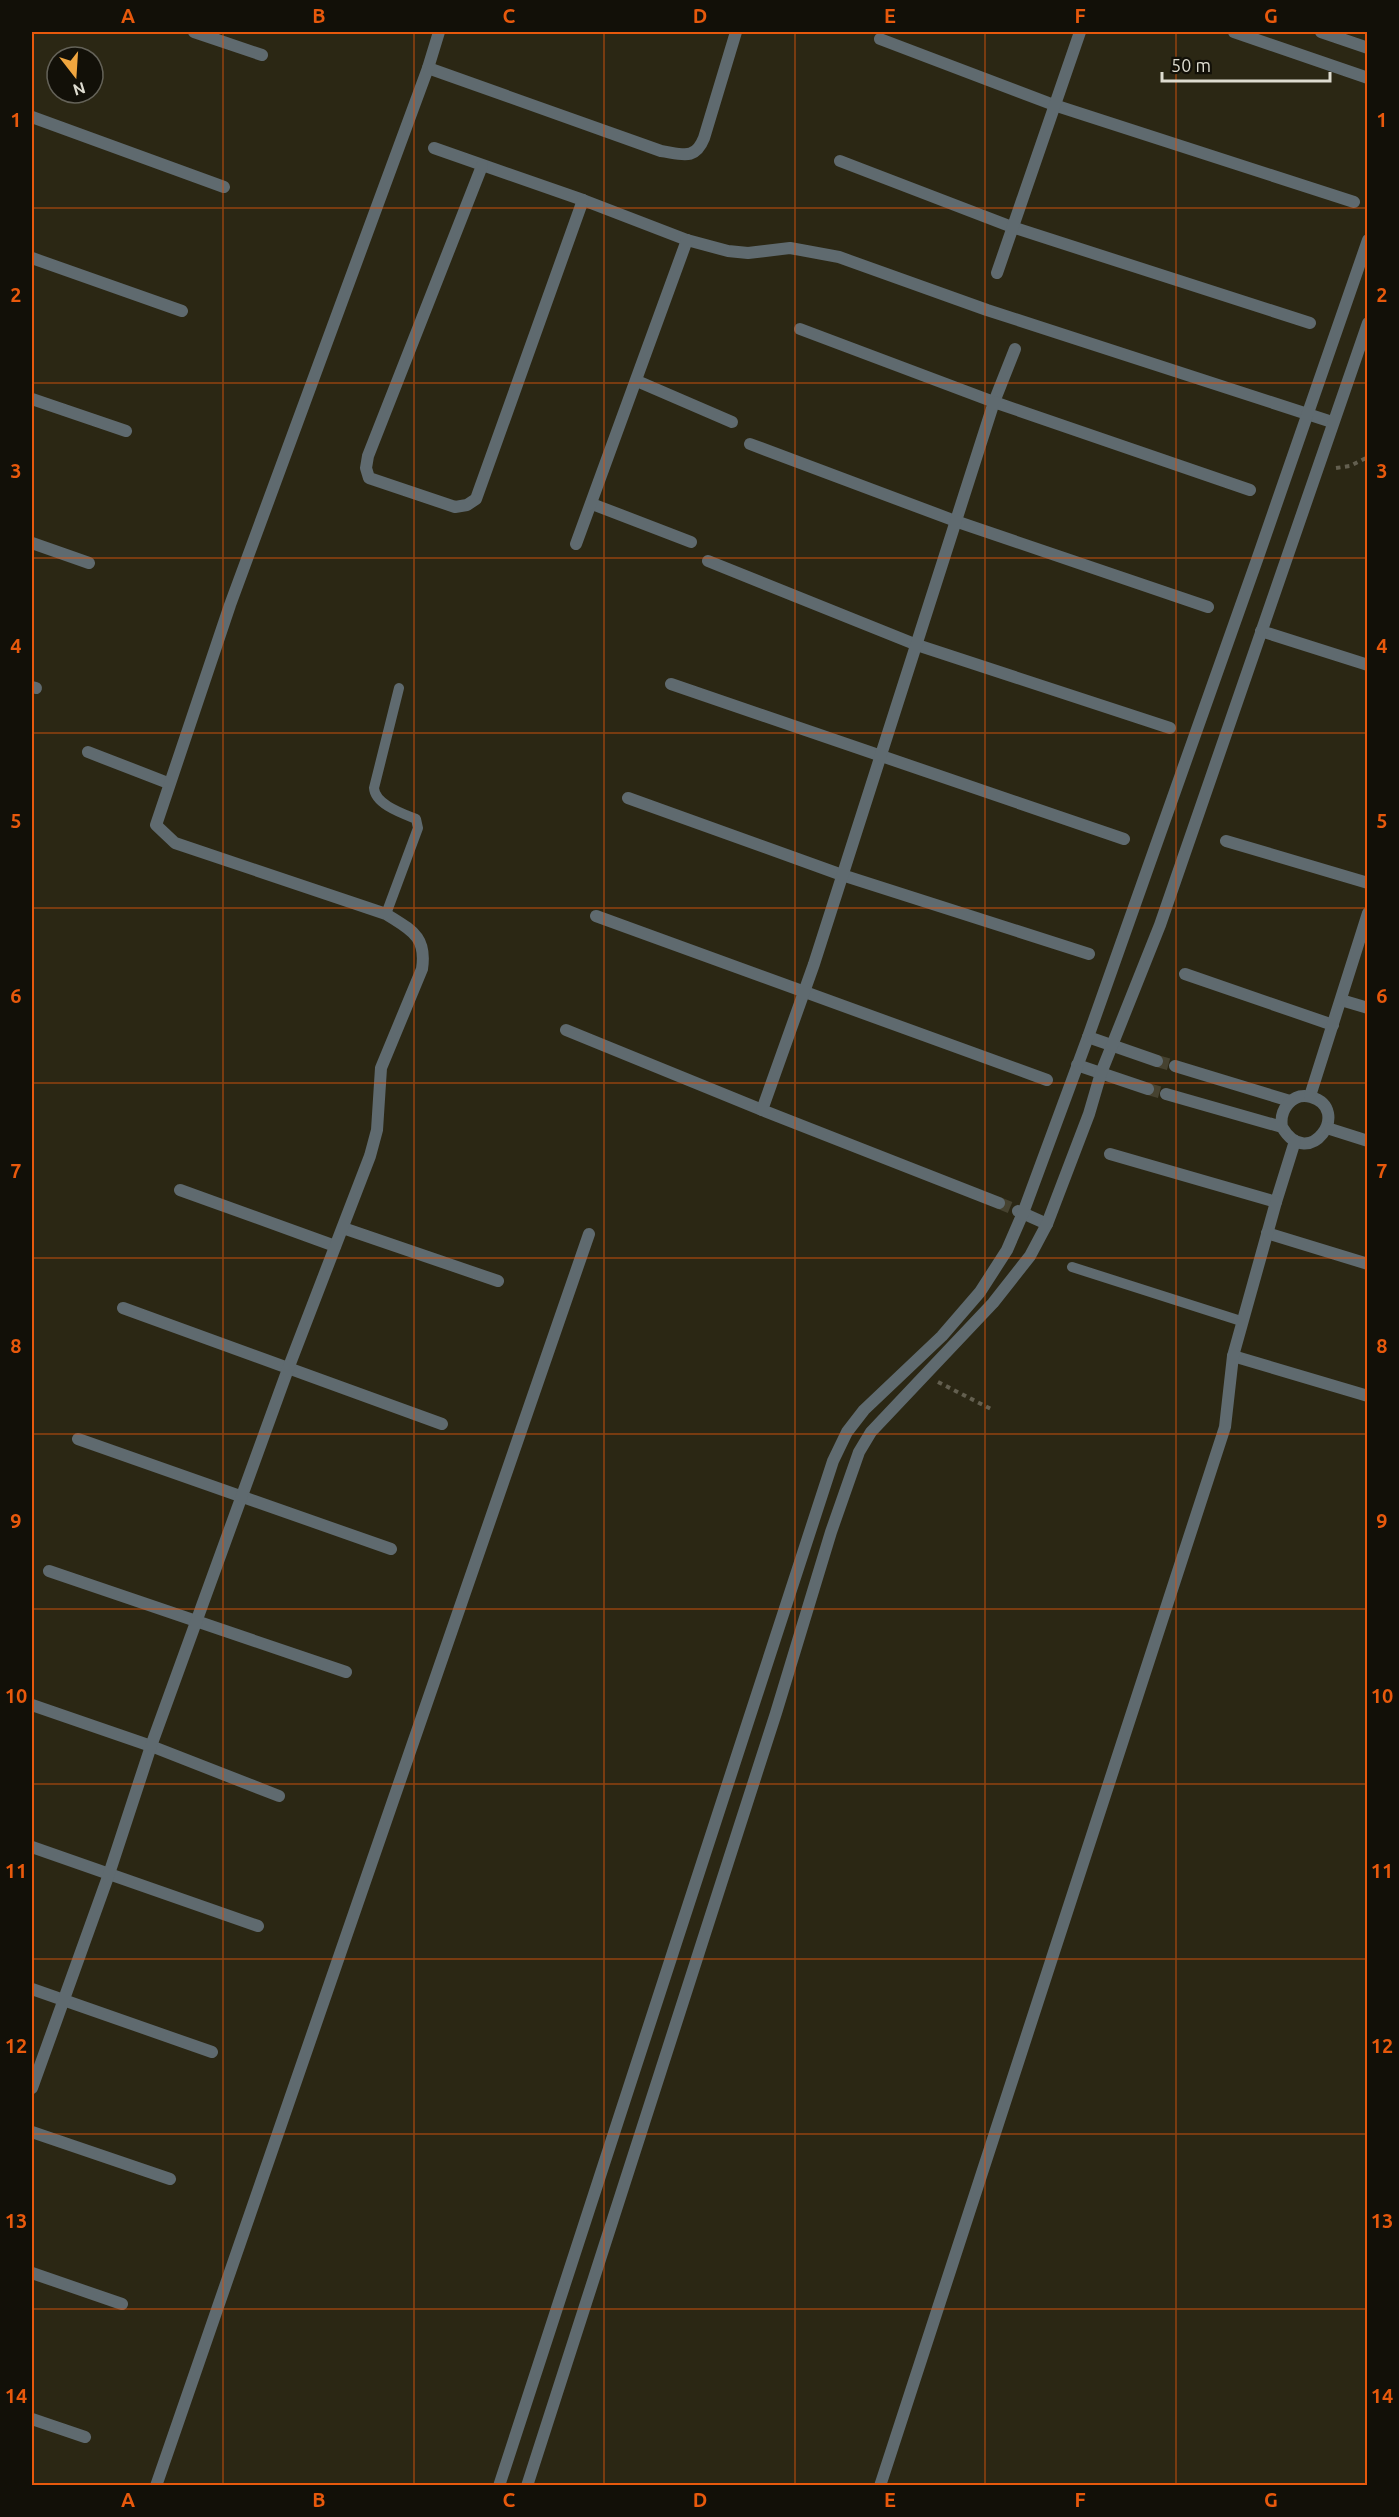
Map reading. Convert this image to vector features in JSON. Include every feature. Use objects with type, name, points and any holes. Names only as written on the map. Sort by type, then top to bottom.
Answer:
[{"type":"street","points":[[195,32],[262,55]]},
{"type":"street","points":[[32,2088],[109,1874],[151,1746],[288,1369],[370,1156],[377,1130],[381,1068],[422,969],[424,952],[420,941],[408,929],[386,914],[175,843],[156,825],[168,783],[322,350],[440,32]]},
{"type":"street","points":[[428,68],[661,151],[685,155],[701,147],[736,32]]},
{"type":"street","points":[[997,273],[1080,32]]},
{"type":"street","points":[[1321,32],[1368,48]]},
{"type":"street","points":[[1240,33],[1368,78]]},
{"type":"street","points":[[880,39],[1054,105],[1354,202]]},
{"type":"street","points":[[32,117],[224,187]]},
{"type":"street","points":[[434,148],[583,200],[687,240],[728,251],[748,253],[790,249],[839,257],[987,310],[1332,422]]},
{"type":"street","points":[[840,161],[1012,227],[1310,323]]},
{"type":"street","points":[[482,166],[368,456],[366,468],[369,478],[455,507],[467,505],[476,499],[583,200]]},
{"type":"street","points":[[576,544],[687,240]]},
{"type":"street","points":[[499,2486],[833,1461],[847,1432],[864,1410],[942,1336],[980,1292],[1007,1250],[1088,1037],[1368,240]]},
{"type":"street","points":[[32,258],[182,311]]},
{"type":"street","points":[[527,2486],[831,1532],[859,1452],[871,1432],[993,1303],[1030,1256],[1047,1224],[1089,1114],[1101,1073],[1160,925],[1314,473],[1368,323]]},
{"type":"street","points":[[800,329],[994,402],[1250,490]]},
{"type":"street","points":[[762,1110],[918,645],[994,402],[1015,349]]},
{"type":"street","points":[[637,381],[732,422]]},
{"type":"street","points":[[32,399],[126,431]]},
{"type":"street","points":[[750,444],[958,522],[1208,607]]},
{"type":"street","points":[[592,504],[691,542]]},
{"type":"street","points":[[32,543],[89,563]]},
{"type":"street","points":[[708,561],[918,645],[1170,728]]},
{"type":"street","points":[[1262,631],[1368,665]]},
{"type":"street","points":[[671,684],[1124,839]]},
{"type":"street","points":[[88,752],[168,783]]},
{"type":"street","points":[[628,798],[842,874],[1089,954]]},
{"type":"street","points":[[1227,840],[1368,883]]},
{"type":"street","points":[[1310,1096],[1368,913]]},
{"type":"street","points":[[596,916],[1047,1080]]},
{"type":"street","points":[[1185,974],[1333,1025]]},
{"type":"street","points":[[1341,1000],[1368,1008]]},
{"type":"street","points":[[566,1030],[999,1203]]},
{"type":"street","points":[[1088,1037],[1157,1061]]},
{"type":"street","points":[[1077,1065],[1148,1089]]},
{"type":"street","points":[[1175,1066],[1290,1101]]},
{"type":"street","points":[[1166,1094],[1282,1127]]},
{"type":"street","points":[[1299,1096],[1310,1096],[1319,1100],[1326,1108],[1329,1118],[1328,1128],[1314,1142],[1295,1141],[1282,1127],[1282,1113],[1290,1101],[1299,1096]]},
{"type":"street","points":[[1328,1128],[1368,1140]]},
{"type":"street","points":[[880,2486],[1225,1427],[1233,1356],[1241,1321],[1295,1141]]},
{"type":"street","points":[[1110,1154],[1276,1202]]},
{"type":"street","points":[[180,1190],[336,1246]]},
{"type":"street","points":[[1020,1212],[1047,1224]]},
{"type":"street","points":[[343,1228],[498,1281]]},
{"type":"street","points":[[1267,1233],[1368,1264]]},
{"type":"street","points":[[156,2486],[590,1234]]},
{"type":"street","points":[[123,1308],[442,1424]]},
{"type":"street","points":[[1233,1356],[1368,1396]]},
{"type":"street","points":[[78,1439],[391,1549]]},
{"type":"street","points":[[49,1571],[345,1672]]},
{"type":"street","points":[[32,1705],[151,1746],[279,1796]]},
{"type":"street","points":[[32,1846],[258,1926]]},
{"type":"street","points":[[32,1989],[212,2052]]},
{"type":"street","points":[[32,2132],[170,2179]]},
{"type":"street","points":[[32,2273],[122,2304]]},
{"type":"street","points":[[32,2419],[85,2437]]},
{"type":"lane","points":[[386,914],[418,828],[416,819],[379,801],[374,795],[399,688]]},
{"type":"lane","points":[[1072,1267],[1241,1321]]},
{"type":"path","points":[[1314,473],[1350,466],[1368,457]]},
{"type":"path","points":[[924,1375],[991,1409]]},
{"type":"tunnel","points":[[1157,1061],[1175,1066]]},
{"type":"tunnel","points":[[1148,1089],[1166,1094]]},
{"type":"tunnel","points":[[999,1203],[1016,1210]]}]
